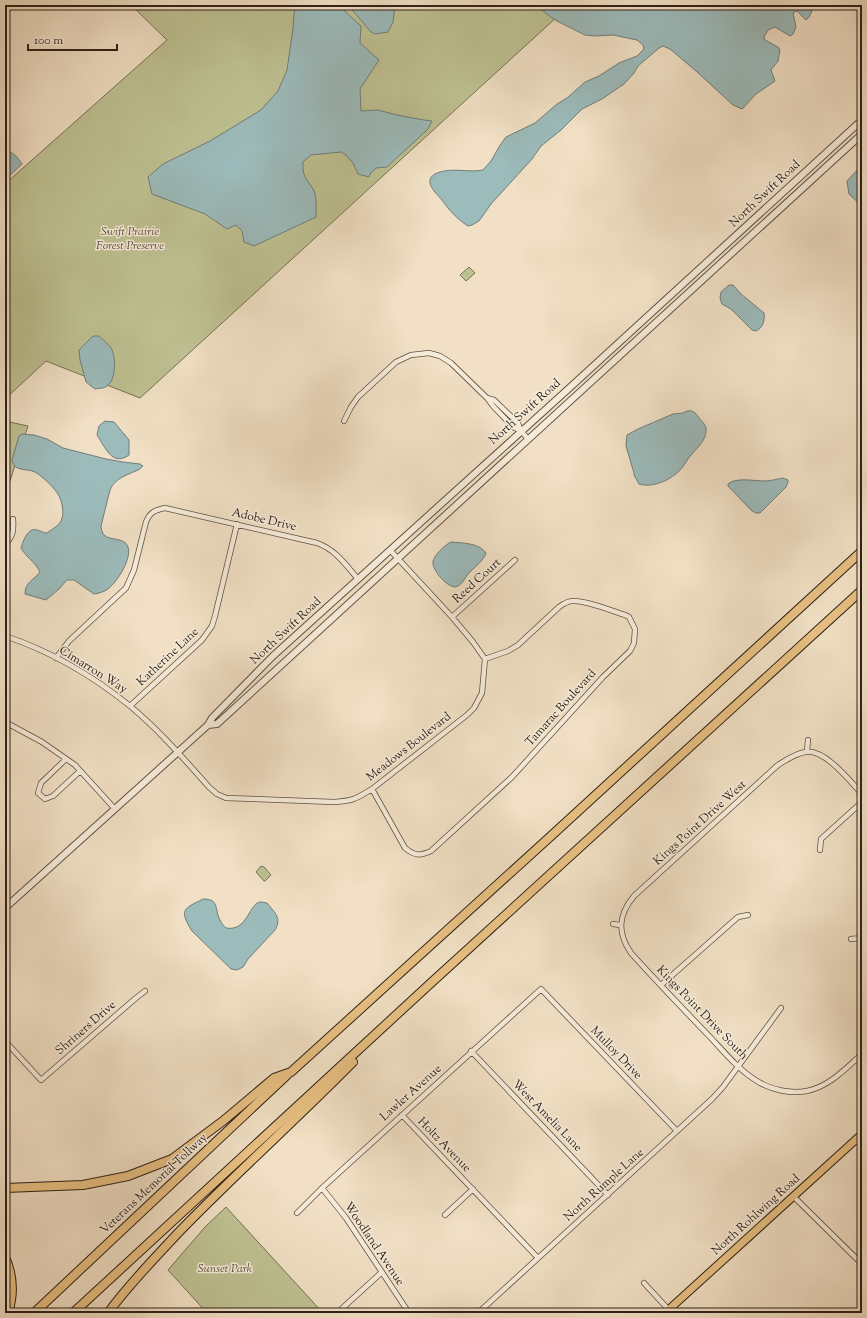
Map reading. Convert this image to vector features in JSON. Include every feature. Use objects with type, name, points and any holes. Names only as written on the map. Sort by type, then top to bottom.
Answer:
[{"type":"highway","name":"Veterans Memorial Tollway","points":[[34,1313],[291,1072],[552,836],[862,551]]},
{"type":"highway","points":[[72,1313],[862,590]]},
{"type":"highway","points":[[108,1313],[135,1278],[197,1214],[408,1009],[432,982]]},
{"type":"highway","points":[[5,1188],[83,1185],[128,1176],[172,1159],[223,1121],[274,1078],[291,1072]]},
{"type":"highway","points":[[5,1257],[11,1276],[12,1286],[12,1296],[8,1313]]},
{"type":"main road","name":"North Rohlwing Road","points":[[667,1311],[862,1134]]},
{"type":"street","points":[[5,10],[10,5]]},
{"type":"street","name":"North Swift Road","points":[[5,908],[208,726],[212,718],[273,656],[862,120]]},
{"type":"street","name":"North Swift Road","points":[[208,726],[217,724],[862,134]]},
{"type":"street","points":[[344,421],[358,397],[396,362],[414,354],[429,353],[446,359],[487,398],[513,427],[520,431],[528,439]]},
{"type":"street","name":"Adobe Drive","points":[[56,658],[69,641],[126,588],[134,570],[146,522],[152,512],[165,508],[326,546],[338,555],[358,579]]},
{"type":"street","points":[[5,545],[11,537],[14,529],[13,519]]},
{"type":"street","name":"Katherine Lane","points":[[130,706],[208,633],[215,616],[237,524]]},
{"type":"street","points":[[390,550],[452,617],[485,658]]},
{"type":"street","name":"Reed Court","points":[[452,617],[515,560]]},
{"type":"street","name":"Tamarac Boulevard","points":[[372,789],[406,848],[412,853],[422,855],[431,851],[512,777],[603,677],[630,651],[634,643],[635,629],[629,618],[625,615],[586,603],[573,601],[566,602],[514,648],[485,658]]},
{"type":"street","name":"Cimarron Way","points":[[5,636],[56,658],[91,678],[130,706],[150,724],[177,753]]},
{"type":"street","name":"Meadows Boulevard","points":[[177,753],[217,794],[226,798],[334,802],[349,801],[358,798],[372,789],[474,708],[482,693],[485,658]]},
{"type":"street","points":[[5,722],[42,742],[74,765],[114,809]]},
{"type":"street","points":[[808,740],[807,751],[825,757],[862,794]]},
{"type":"street","name":"Kings Point Drive West","points":[[622,917],[626,906],[634,896],[778,765],[799,753],[807,751]]},
{"type":"street","points":[[66,759],[41,783],[38,793],[45,799],[53,796],[80,771]]},
{"type":"street","points":[[820,850],[822,840],[862,802]]},
{"type":"street","points":[[661,985],[738,917],[748,915]]},
{"type":"street","name":"Kings Point Drive South","points":[[622,917],[620,925],[624,944],[631,954],[739,1066],[751,1077],[764,1085],[781,1091],[799,1092],[815,1088],[835,1079],[862,1054]]},
{"type":"street","points":[[613,924],[620,925]]},
{"type":"street","points":[[851,939],[862,938]]},
{"type":"street","name":"Lawler Avenue","points":[[297,1213],[322,1188],[540,989]]},
{"type":"street","name":"Mulloy Drive","points":[[540,989],[677,1131]]},
{"type":"street","name":"Shriners Drive","points":[[5,1041],[41,1080],[145,991]]},
{"type":"street","name":"North Rumple Lane","points":[[478,1313],[712,1099],[739,1066],[781,1008]]},
{"type":"street","name":"West Amelia Lane","points":[[471,1051],[608,1195]]},
{"type":"street","name":"Holtz Avenue","points":[[402,1115],[538,1258]]},
{"type":"street","name":"Woodland Avenue","points":[[322,1188],[346,1218],[409,1313]]},
{"type":"street","name":"Holtz Avenue","points":[[445,1215],[472,1189]]},
{"type":"street","points":[[794,1196],[862,1264]]},
{"type":"street","points":[[337,1313],[382,1272]]},
{"type":"street","points":[[644,1283],[667,1311]]},
{"type":"green space","name":"Swift Prairie Forest Preserve","points":[[131,5],[570,5],[140,398],[46,361],[5,399],[5,184],[167,40]]},
{"type":"green space","points":[[469,267],[475,273],[466,281],[460,275]]},
{"type":"green space","points":[[5,421],[28,426],[5,496]]},
{"type":"green space","points":[[261,866],[264,867],[271,875],[265,881],[256,872]]},
{"type":"green space","name":"Sunset Park","points":[[226,1207],[323,1313],[207,1313],[168,1270],[205,1227]]},
{"type":"water","points":[[296,5],[338,5],[361,26],[360,43],[379,60],[360,89],[361,111],[378,110],[432,121],[428,129],[387,167],[376,168],[369,177],[358,174],[353,163],[341,152],[311,155],[303,162],[303,172],[315,194],[316,217],[254,246],[244,242],[242,231],[236,225],[227,229],[205,214],[152,194],[148,177],[163,164],[210,141],[261,110],[278,91],[287,70]]},
{"type":"water","points":[[348,5],[395,5],[393,22],[388,32],[375,34],[371,32]]},
{"type":"water","points":[[532,5],[806,5],[812,11],[806,20],[797,11],[793,13],[796,27],[793,34],[790,36],[775,27],[768,30],[764,37],[765,40],[778,47],[780,50],[778,61],[771,70],[775,81],[756,94],[742,109],[733,105],[670,49],[663,46],[659,48],[638,66],[624,84],[602,99],[582,109],[561,130],[541,146],[532,159],[491,204],[479,221],[468,226],[454,214],[431,186],[430,179],[432,176],[449,170],[483,170],[491,161],[506,137],[535,123],[585,82],[599,76],[619,63],[637,56],[644,49],[643,45],[637,40],[613,35],[585,35],[555,20],[539,8]]},
{"type":"water","points":[[5,151],[8,151],[17,157],[22,164],[5,180]]},
{"type":"water","points":[[862,165],[862,206],[849,194],[847,181]]},
{"type":"water","points":[[729,285],[733,285],[741,294],[764,313],[763,324],[758,330],[752,330],[731,309],[722,304],[720,298],[721,292]]},
{"type":"water","points":[[93,336],[99,336],[110,346],[113,354],[115,364],[114,374],[110,383],[104,388],[95,389],[86,382],[80,360],[79,350]]},
{"type":"water","points":[[692,411],[695,413],[705,425],[706,434],[703,440],[675,475],[660,483],[649,485],[639,484],[634,475],[626,446],[627,435],[673,414]]},
{"type":"water","points":[[105,421],[114,422],[129,440],[129,455],[118,459],[106,450],[97,435],[99,426]]},
{"type":"water","points":[[22,434],[34,435],[47,439],[63,448],[106,459],[140,464],[143,466],[140,469],[119,479],[110,490],[101,526],[103,534],[107,537],[124,542],[128,547],[129,552],[123,570],[112,586],[105,591],[94,594],[74,580],[67,580],[46,600],[25,594],[28,584],[40,572],[21,548],[25,538],[31,531],[34,530],[47,533],[60,523],[63,513],[60,498],[55,490],[41,476],[35,472],[18,468],[13,464],[12,460],[19,436]]},
{"type":"water","points":[[783,478],[788,480],[786,487],[760,513],[752,511],[728,486],[728,484],[735,481],[767,481]]},
{"type":"water","points":[[451,542],[475,545],[486,553],[462,583],[455,587],[448,584],[441,578],[433,565],[435,557],[440,550]]},
{"type":"water","points":[[203,899],[208,899],[216,905],[220,921],[226,928],[239,926],[244,922],[257,903],[261,902],[267,903],[277,916],[278,922],[275,930],[248,959],[243,967],[237,970],[231,969],[192,931],[185,919],[185,911],[191,905]]}]
